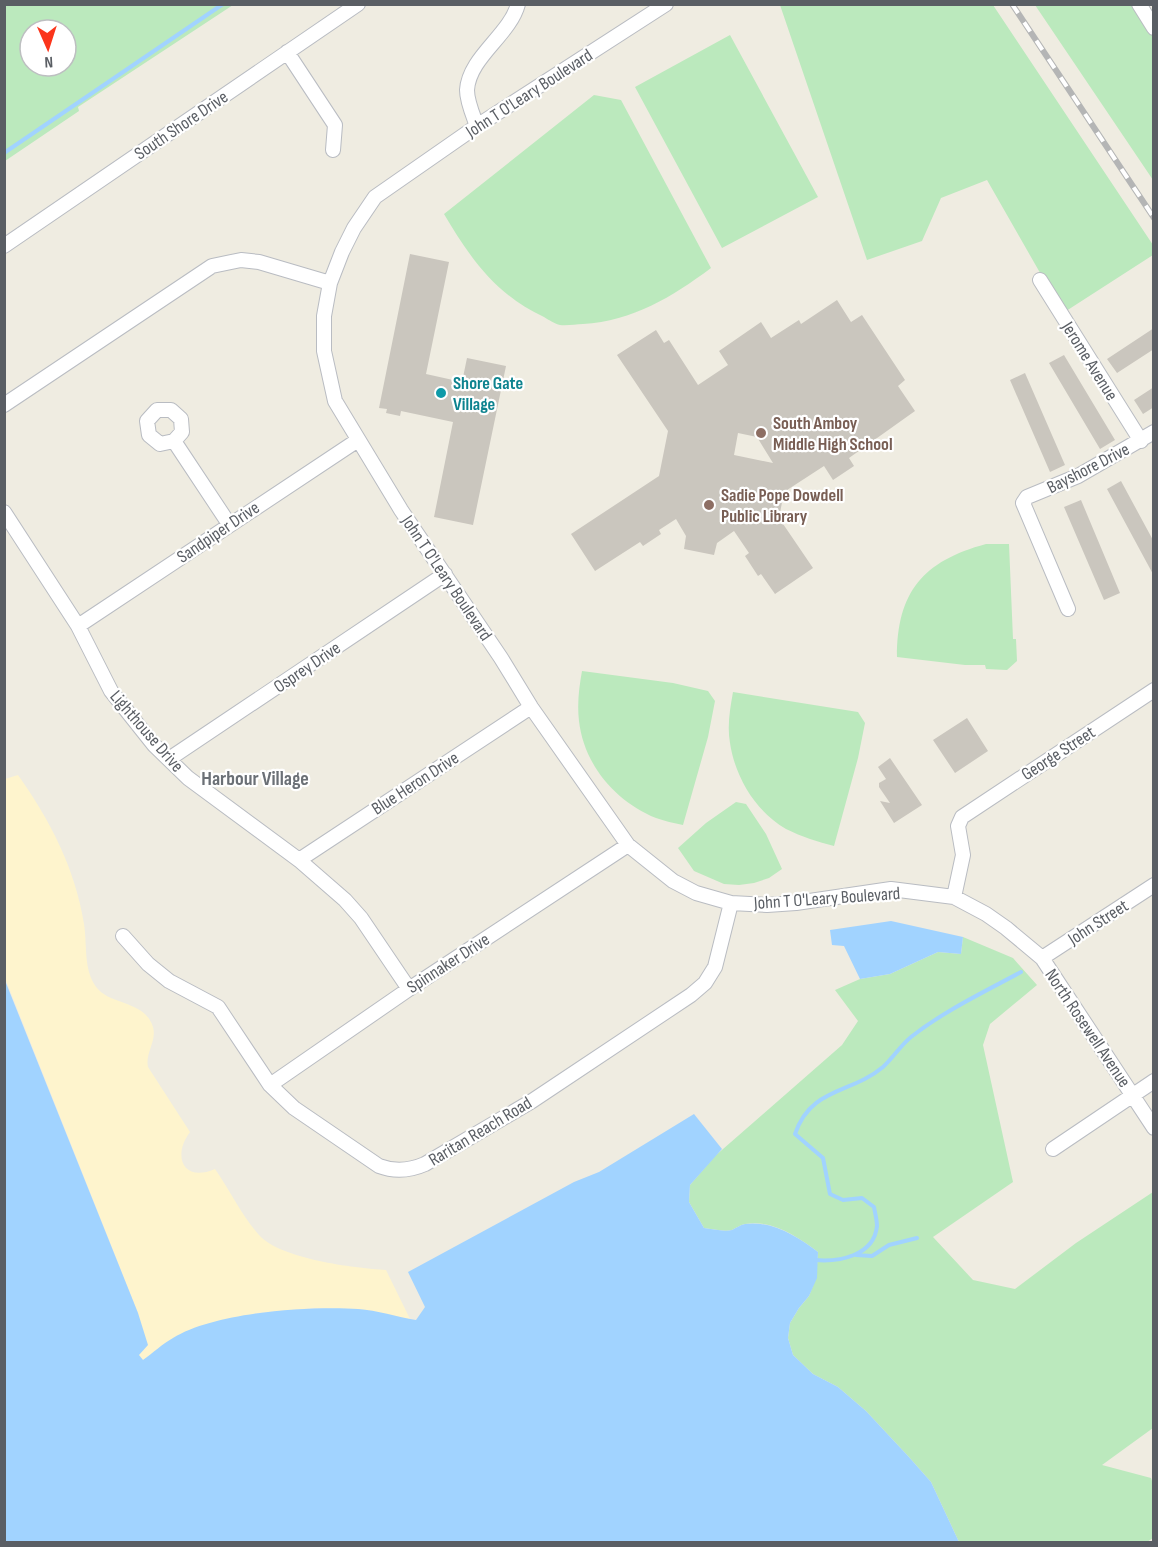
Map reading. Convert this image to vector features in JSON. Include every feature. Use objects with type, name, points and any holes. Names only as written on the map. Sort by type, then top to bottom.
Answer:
[{"type":"street","name":"South Shore Drive","points":[[4,246],[358,4]]},
{"type":"street","points":[[477,126],[468,101],[467,88],[472,74],[516,13],[518,4]]},
{"type":"street","points":[[1139,4],[1154,28]]},
{"type":"street","name":"John T O'Leary Boulevard","points":[[665,5],[477,126],[375,197],[354,228],[330,283],[324,316],[324,351],[336,401],[401,510],[531,707],[628,845],[673,881],[696,893],[731,903],[767,906],[891,889],[954,897],[986,914],[1024,941],[1042,958]]},
{"type":"street","points":[[287,52],[335,125],[333,150]]},
{"type":"street","points":[[4,405],[212,266],[241,260],[259,262],[330,283]]},
{"type":"street","name":"Jerome Avenue","points":[[1040,280],[1141,441]]},
{"type":"street","name":"Bayshore Drive","points":[[1068,609],[1023,503],[1027,497],[1078,476],[1154,432]]},
{"type":"street","name":"Sandpiper Drive","points":[[78,626],[358,440]]},
{"type":"street","points":[[174,441],[229,524]]},
{"type":"street","name":"Lighthouse Drive","points":[[4,512],[78,626],[111,691],[154,745],[188,778],[299,860],[345,900],[361,918],[409,989]]},
{"type":"street","name":"Osprey Drive","points":[[169,759],[445,574]]},
{"type":"street","name":"George Street","points":[[954,897],[963,855],[958,826],[962,817],[1154,690]]},
{"type":"street","name":"Blue Heron Drive","points":[[299,860],[531,707]]},
{"type":"street","name":"Spinnaker Drive","points":[[270,1085],[409,989],[628,845]]},
{"type":"street","name":"John Street","points":[[1042,958],[1154,885]]},
{"type":"street","name":"Raritan Reach Road","points":[[123,936],[148,964],[170,981],[218,1006],[270,1085],[294,1108],[379,1166],[390,1170],[414,1169],[532,1101],[691,995],[705,983],[715,967],[731,903]]},
{"type":"street","name":"North Rosewell Avenue","points":[[1042,958],[1154,1128]]},
{"type":"street","points":[[1053,1149],[1154,1081]]},
{"type":"green space","points":[[5,4],[233,4],[78,107],[79,111],[5,161]]},
{"type":"green space","points":[[780,5],[993,5],[1153,245],[1153,255],[1063,313],[987,180],[941,198],[922,241],[867,260]]},
{"type":"green space","points":[[1035,5],[1135,5],[1153,36],[1153,180]]},
{"type":"green space","points":[[730,35],[818,197],[722,248],[635,87]]},
{"type":"green space","points":[[594,95],[621,100],[711,268],[667,298],[635,313],[601,322],[560,325],[527,308],[498,286],[474,260],[444,214]]},
{"type":"green space","points":[[986,544],[1009,544],[1013,639],[1016,639],[1017,661],[1007,670],[986,669],[985,665],[965,665],[897,657],[902,614],[918,582],[930,570],[946,560]]},
{"type":"green space","points":[[582,671],[673,683],[708,691],[715,701],[708,737],[683,825],[656,818],[641,811],[615,792],[595,767],[582,737],[579,721]]},
{"type":"green space","points":[[733,692],[858,712],[865,723],[834,846],[786,829],[775,822],[756,803],[742,781],[730,743],[729,724]]},
{"type":"green space","points":[[736,802],[746,804],[766,834],[782,869],[769,878],[739,885],[724,884],[694,871],[678,848],[706,823]]},
{"type":"green space","points":[[963,937],[1013,958],[1037,985],[990,1024],[983,1045],[1013,1182],[933,1237],[973,1280],[1015,1289],[1076,1243],[1153,1192],[1153,1428],[1102,1465],[1151,1478],[1153,1538],[1147,1542],[959,1542],[931,1482],[908,1456],[866,1411],[838,1387],[813,1374],[793,1355],[788,1338],[790,1323],[809,1296],[816,1278],[818,1252],[784,1230],[765,1224],[745,1224],[729,1231],[704,1228],[689,1202],[690,1185],[715,1156],[842,1045],[858,1021],[835,990],[860,979],[890,974],[938,952],[961,954]]},
{"type":"sand","points":[[18,775],[41,809],[68,864],[80,903],[87,961],[93,982],[106,996],[142,1011],[153,1027],[148,1067],[190,1132],[182,1150],[184,1165],[188,1170],[195,1172],[215,1169],[247,1219],[259,1235],[269,1243],[318,1261],[386,1270],[410,1319],[359,1309],[314,1308],[257,1313],[200,1326],[143,1360],[138,1355],[138,1313],[5,978],[5,779]]},
{"type":"water","points":[[891,921],[963,937],[961,954],[938,952],[890,974],[860,979],[844,946],[832,945],[830,930]]},
{"type":"water","points":[[4,978],[138,1313],[148,1345],[139,1355],[143,1360],[169,1340],[191,1329],[213,1322],[263,1313],[337,1308],[372,1311],[416,1320],[425,1307],[408,1272],[574,1182],[599,1172],[694,1114],[722,1149],[690,1185],[689,1202],[704,1228],[729,1231],[745,1224],[755,1223],[775,1227],[793,1235],[818,1252],[817,1278],[809,1296],[790,1323],[788,1338],[793,1355],[813,1374],[838,1387],[866,1411],[908,1456],[931,1482],[959,1542],[5,1542]]},
{"type":"building","name":"Shore Gate Village","points":[[410,254],[449,262],[426,374],[462,382],[467,358],[506,366],[473,525],[434,517],[453,422],[401,411],[400,416],[386,413],[387,409],[379,408]]},
{"type":"building","points":[[837,300],[851,322],[862,315],[905,380],[898,386],[915,411],[849,458],[854,466],[833,480],[824,466],[784,492],[779,518],[813,568],[775,594],[761,574],[758,576],[745,556],[749,553],[734,531],[717,543],[714,555],[684,549],[686,536],[676,519],[659,530],[661,534],[643,546],[640,542],[595,571],[571,534],[659,476],[668,431],[617,355],[656,330],[664,343],[669,340],[698,385],[728,365],[719,351],[761,322],[771,338],[799,320],[801,324]],"holes":[[[738,433],[757,437],[773,463],[734,455]]]},
{"type":"building","points":[[1154,328],[1154,349],[1117,373],[1107,359]]},
{"type":"building","points":[[1064,355],[1115,440],[1100,449],[1049,363]]},
{"type":"building","points":[[1025,373],[1065,465],[1050,472],[1010,380]]},
{"type":"building","points":[[1154,387],[1154,407],[1143,414],[1134,400]]},
{"type":"building","points":[[1121,481],[1154,542],[1154,576],[1107,489]]},
{"type":"building","points":[[1081,500],[1120,593],[1104,600],[1064,507]]},
{"type":"building","points":[[967,718],[988,751],[955,773],[933,740]]},
{"type":"building","points":[[890,758],[922,805],[894,823],[880,801],[890,803],[879,787],[879,783],[886,779],[878,767]]},
{"type":"waterway","points":[[4,153],[223,4]]},
{"type":"waterway","points":[[815,1260],[834,1260],[854,1255],[869,1244],[877,1224],[874,1207],[862,1198],[843,1200],[830,1194],[823,1158],[795,1134],[802,1119],[821,1099],[871,1076],[883,1067],[907,1041],[937,1019],[1021,972]]},
{"type":"waterway","points":[[856,1255],[872,1256],[889,1245],[917,1238]]},
{"type":"railway","points":[[1012,4],[1154,218]]},
{"type":"place","name":"Shore Gate Village","points":[[441,393]]},
{"type":"place","name":"South Amboy Middle High School","points":[[761,433]]},
{"type":"place","name":"Sadie Pope Dowdell Public Library","points":[[709,505]]},
{"type":"district","name":"Harbour Village","points":[[255,778]]}]
